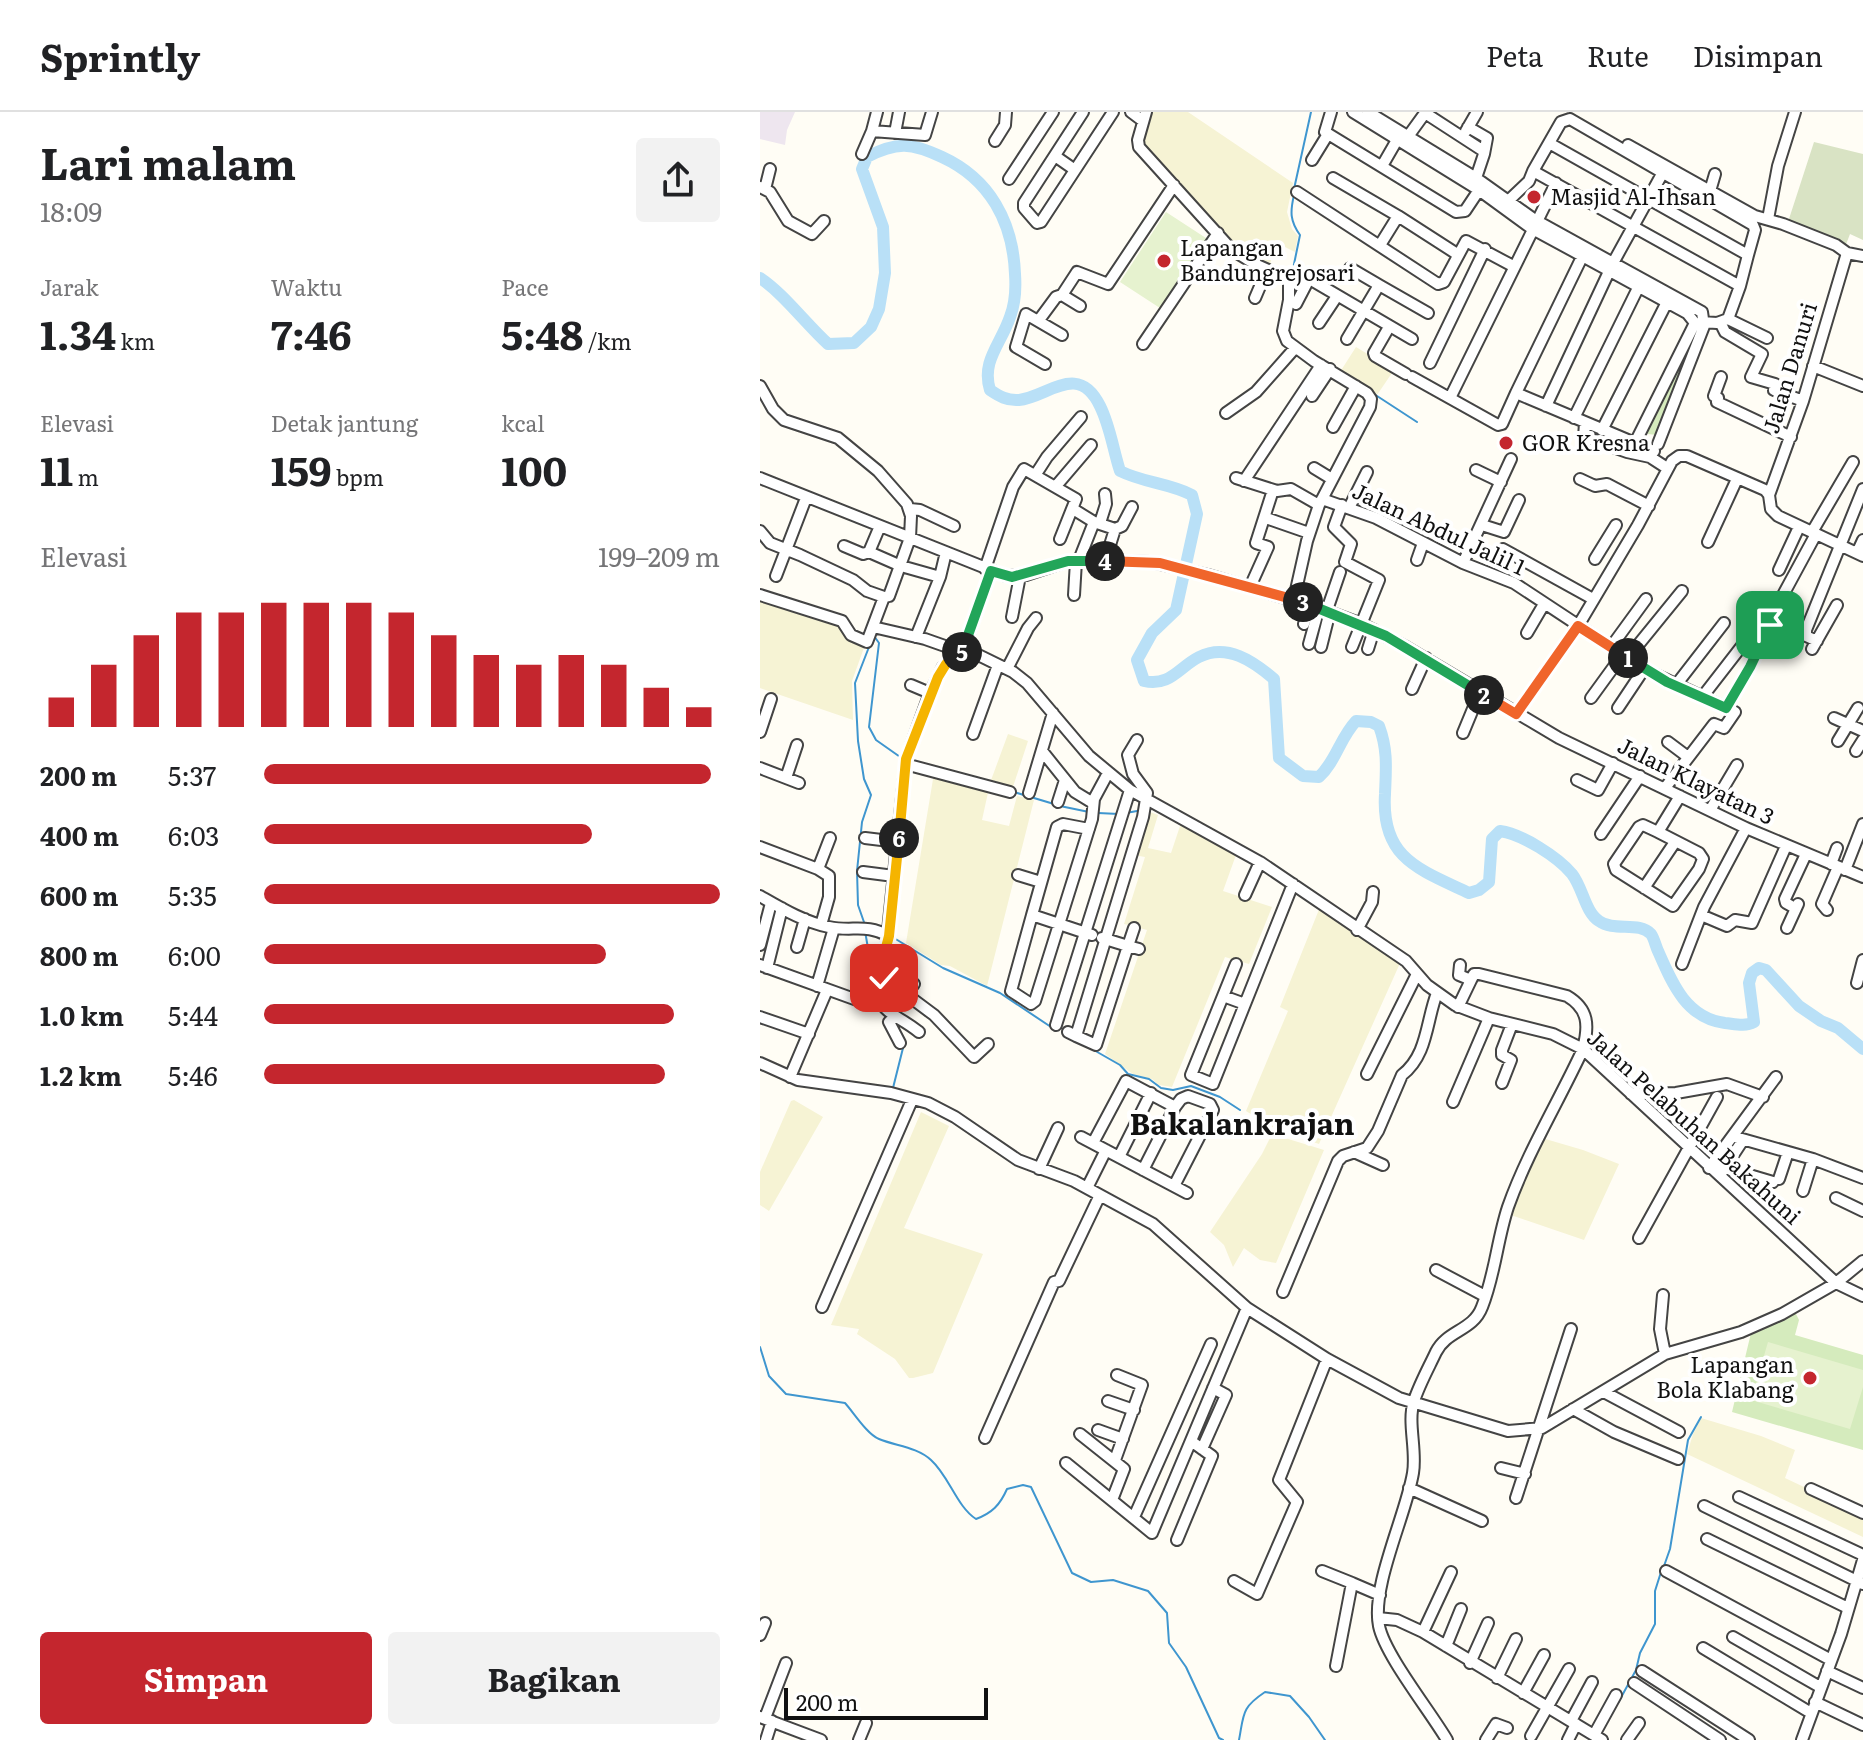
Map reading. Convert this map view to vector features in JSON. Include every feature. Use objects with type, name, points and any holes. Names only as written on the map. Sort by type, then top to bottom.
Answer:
[{"type":"street","points":[[862,154],[877,112]]},
{"type":"street","points":[[895,133],[899,112]]},
{"type":"street","points":[[872,131],[925,135],[932,112]]},
{"type":"street","points":[[995,141],[1005,125],[1006,112]]},
{"type":"street","points":[[1009,179],[1053,112]]},
{"type":"street","points":[[1083,112],[1023,206],[1037,223],[1041,222],[1113,112]]},
{"type":"street","points":[[1131,112],[1145,117],[1139,147],[1218,233],[1239,255],[1286,278],[1290,293],[1283,331],[1285,338],[1339,383]]},
{"type":"street","points":[[1331,112],[1324,128],[1328,134],[1459,213],[1485,191]]},
{"type":"street","points":[[1353,112],[1485,191],[1533,224],[1611,268],[1702,312],[1654,450]]},
{"type":"street","points":[[1368,112],[1403,141],[1476,178],[1485,191],[1509,200],[1533,224]]},
{"type":"street","points":[[1382,166],[1424,112],[1465,132],[1487,138],[1476,178]]},
{"type":"street","points":[[1465,132],[1477,112]]},
{"type":"street","points":[[1768,219],[1778,166],[1795,112]]},
{"type":"street","points":[[1509,200],[1529,181],[1561,122],[1570,119],[1753,225],[1754,235],[1740,286],[1724,321],[1725,332],[1760,351],[1751,377],[1775,384],[1774,391],[1803,401]]},
{"type":"street","points":[[1312,160],[1328,134]]},
{"type":"street","points":[[1549,143],[1748,255]]},
{"type":"street","points":[[1621,147],[1624,143],[1755,216],[1836,245],[1847,253],[1863,256]]},
{"type":"street","points":[[1055,156],[1075,170]]},
{"type":"street","points":[[770,169],[762,188],[770,192],[785,218],[812,234],[824,221]]},
{"type":"street","points":[[1533,171],[1740,286]]},
{"type":"street","points":[[1546,406],[1632,226],[1662,174]]},
{"type":"street","points":[[1710,191],[1715,174]]},
{"type":"street","points":[[1333,178],[1457,254]]},
{"type":"street","points":[[1450,398],[1533,224],[1556,183]]},
{"type":"street","points":[[1039,320],[1056,297],[1062,295],[1075,273],[1080,271],[1108,284],[1174,185]]},
{"type":"street","points":[[1297,192],[1441,284],[1466,241],[1513,266]]},
{"type":"street","points":[[1380,245],[1398,216]]},
{"type":"street","points":[[1143,344],[1218,233]]},
{"type":"street","points":[[1562,240],[1582,257],[1611,268],[1638,288],[1700,322],[1724,321],[1767,338]]},
{"type":"street","points":[[1430,363],[1485,249]]},
{"type":"street","name":"Jalan Danuri","points":[[1769,495],[1803,401],[1847,253]]},
{"type":"street","points":[[1389,327],[1375,356],[1500,426],[1582,257]]},
{"type":"street","points":[[1350,268],[1428,313]]},
{"type":"street","points":[[1255,298],[1267,270]]},
{"type":"street","points":[[1286,278],[1298,274],[1309,279],[1412,339]]},
{"type":"street","points":[[1296,304],[1309,279]]},
{"type":"street","points":[[1347,339],[1379,285]]},
{"type":"street","points":[[1574,418],[1638,288]]},
{"type":"street","points":[[1062,295],[1080,306]]},
{"type":"street","points":[[1319,323],[1337,296]]},
{"type":"street","points":[[1602,430],[1667,302]]},
{"type":"street","points":[[1045,364],[1016,347],[1026,314],[1062,335]]},
{"type":"street","points":[[1635,443],[1700,322]]},
{"type":"street","points":[[1226,413],[1256,392],[1295,348]]},
{"type":"street","points":[[1813,366],[1863,386]]},
{"type":"street","points":[[1294,599],[1309,533],[1320,502],[1371,402],[1370,397],[1356,386],[1324,370]]},
{"type":"street","points":[[1312,396],[1324,370]]},
{"type":"street","name":"Jalan Abdul Jalil 1","points":[[1324,370],[1240,479],[1273,490],[1291,489],[1320,502],[1376,518],[1463,563],[1514,583],[1644,669],[1726,708]]},
{"type":"street","points":[[1721,377],[1714,396],[1718,398],[1717,402],[1791,437]]},
{"type":"street","points":[[760,386],[773,409],[784,420],[838,438],[878,471],[910,509],[920,510],[954,526]]},
{"type":"street","points":[[1333,427],[1356,386]]},
{"type":"street","points":[[1516,393],[1654,450],[1670,465]]},
{"type":"street","points":[[1036,474],[1081,417]]},
{"type":"street","points":[[1585,423],[1583,434],[1588,439],[1654,450]]},
{"type":"street","points":[[1056,486],[1091,445]]},
{"type":"street","points":[[1516,714],[1578,626],[1670,465],[1679,456],[1687,456],[1765,490],[1773,512],[1799,527],[1860,554],[1863,540]]},
{"type":"street","points":[[1463,563],[1511,459]]},
{"type":"street","points":[[1665,788],[1715,723],[1724,728],[1735,712],[1726,708],[1750,667],[1814,533],[1853,462]]},
{"type":"street","points":[[776,906],[763,966],[857,1000],[872,988],[889,936],[905,764],[930,693],[943,667],[963,650],[1019,474],[1026,468],[1076,498],[1060,539]]},
{"type":"street","points":[[1314,468],[1332,479]]},
{"type":"street","points":[[1476,470],[1501,482]]},
{"type":"street","points":[[1352,647],[1379,580],[1345,562],[1351,544],[1334,527],[1367,472]]},
{"type":"street","points":[[1580,479],[1595,486],[1607,484],[1649,506]]},
{"type":"street","points":[[1708,542],[1737,479]]},
{"type":"street","points":[[761,482],[907,536],[988,570],[1006,576],[1020,576],[1012,617]]},
{"type":"street","points":[[1816,605],[1835,609],[1814,645],[1805,633],[1816,605],[1851,523],[1853,508],[1863,489]]},
{"type":"street","points":[[1250,587],[1268,547],[1256,543],[1273,490]]},
{"type":"street","points":[[1074,595],[1078,560],[1106,504],[1105,494]]},
{"type":"street","points":[[776,576],[806,498]]},
{"type":"street","points":[[1482,525],[1504,532],[1519,500]]},
{"type":"street","points":[[1073,509],[1115,529],[1122,526],[1132,507]]},
{"type":"street","points":[[760,595],[842,621],[851,635],[868,641],[899,565],[910,509]]},
{"type":"street","points":[[1266,518],[1309,533]]},
{"type":"street","points":[[1595,559],[1616,525]]},
{"type":"street","points":[[869,552],[880,526]]},
{"type":"street","points":[[1779,570],[1799,527]]},
{"type":"street","points":[[1105,561],[1115,529]]},
{"type":"street","points":[[760,531],[767,541],[885,597]]},
{"type":"street","points":[[1417,560],[1423,543]]},
{"type":"street","points":[[844,546],[940,577]]},
{"type":"street","points":[[1603,547],[1620,556]]},
{"type":"street","points":[[1503,549],[1593,599]]},
{"type":"street","points":[[916,637],[940,577],[946,552]]},
{"type":"street","name":"Jalan Klayatan 3","points":[[1020,576],[1078,560],[1160,563],[1321,608],[1362,624],[1426,658],[1559,738],[1622,763],[1640,776],[1746,828],[1863,877]]},
{"type":"street","points":[[1309,644],[1321,608],[1340,572]]},
{"type":"street","points":[[1591,698],[1623,654],[1634,650],[1682,591]]},
{"type":"street","points":[[1611,647],[1646,599]]},
{"type":"street","points":[[1527,633],[1544,604]]},
{"type":"street","points":[[1304,624],[1321,608]]},
{"type":"street","points":[[1321,608],[1321,647]]},
{"type":"street","points":[[973,734],[1003,667],[1036,618]]},
{"type":"street","points":[[1676,685],[1724,623]]},
{"type":"street","name":"Jalan Pelabuhan Bakahuni","points":[[875,628],[963,650],[1003,667],[1027,683],[1089,756],[1130,790],[1260,862],[1406,961],[1437,993],[1458,1007],[1553,1034],[1583,1049],[1687,1147],[1722,1172],[1836,1283],[1863,1296]]},
{"type":"street","points":[[1368,649],[1374,630]]},
{"type":"street","points":[[1703,696],[1748,638]]},
{"type":"street","points":[[1412,689],[1426,658]]},
{"type":"street","points":[[1618,708],[1644,669]]},
{"type":"street","points":[[911,685],[930,693]]},
{"type":"street","points":[[1463,733],[1480,692]]},
{"type":"street","points":[[760,732],[771,699]]},
{"type":"street","points":[[1838,741],[1858,708]]},
{"type":"street","points":[[1029,793],[1053,713]]},
{"type":"street","points":[[1834,718],[1863,731]]},
{"type":"street","points":[[1062,1028],[1095,936],[1130,860],[1146,798],[1146,789],[1133,774],[1128,758],[1137,740]]},
{"type":"street","points":[[1856,751],[1863,740]]},
{"type":"street","points":[[1668,742],[1688,757]]},
{"type":"street","points":[[786,778],[797,745]]},
{"type":"street","points":[[1042,751],[1079,796],[1093,803]]},
{"type":"street","points":[[1577,780],[1598,790],[1622,763]]},
{"type":"street","points":[[905,764],[1010,792]]},
{"type":"street","points":[[1712,807],[1737,765]]},
{"type":"street","points":[[760,768],[799,783]]},
{"type":"street","points":[[1089,829],[1063,824],[1057,827],[1011,991],[1031,1004],[1035,1001],[1089,829],[1093,803],[1108,773]]},
{"type":"street","points":[[1601,834],[1640,776]]},
{"type":"street","points":[[1058,802],[1065,780]]},
{"type":"street","points":[[1062,1028],[1095,936],[1130,790]]},
{"type":"street","points":[[1658,832],[1680,796]]},
{"type":"street","points":[[1827,910],[1822,904],[1838,867],[1863,824]]},
{"type":"street","points":[[1643,825],[1658,832],[1699,853],[1703,859],[1675,905],[1671,906],[1616,870],[1614,864],[1639,827],[1643,825]]},
{"type":"street","points":[[1682,964],[1701,915],[1746,828]]},
{"type":"street","points":[[818,869],[830,838]]},
{"type":"street","points":[[865,838],[898,842]]},
{"type":"street","points":[[1644,888],[1675,842]]},
{"type":"street","points":[[1701,915],[1727,926],[1735,920],[1752,923],[1786,846]]},
{"type":"street","points":[[760,847],[829,876],[821,925]]},
{"type":"street","points":[[1837,848],[1838,867]]},
{"type":"street","points":[[1787,928],[1797,905],[1786,903],[1785,899],[1806,854]]},
{"type":"street","points":[[1245,895],[1260,862]]},
{"type":"street","points":[[863,872],[894,876]]},
{"type":"street","points":[[1018,875],[1041,882]]},
{"type":"street","points":[[1236,964],[1191,1075],[1213,1084],[1293,884]]},
{"type":"street","points":[[1357,930],[1372,902],[1373,892]]},
{"type":"street","points":[[760,896],[821,925],[834,928],[867,927],[889,936]]},
{"type":"street","points":[[760,945],[776,906]]},
{"type":"street","points":[[1032,915],[1134,948]]},
{"type":"street","points":[[797,947],[805,919]]},
{"type":"street","points":[[790,1077],[809,1034],[834,928]]},
{"type":"street","points":[[1062,1028],[1096,1045],[1134,948],[1134,928]]},
{"type":"street","points":[[1857,983],[1863,960]]},
{"type":"street","points":[[1460,965],[1458,973],[1471,980]]},
{"type":"street","points":[[879,974],[934,1015],[974,1057],[988,1044]]},
{"type":"street","points":[[1367,1074],[1417,974]]},
{"type":"street","points":[[1447,1739],[1381,1633],[1378,1618],[1380,1595],[1409,1488],[1415,1452],[1411,1418],[1414,1402],[1443,1340],[1472,1323],[1482,1308],[1507,1210],[1583,1049],[1588,1031],[1587,1018],[1576,1001],[1567,996],[1479,974],[1474,974],[1458,1007]]},
{"type":"street","points":[[906,995],[914,984]]},
{"type":"street","points":[[872,988],[892,1020],[900,1043]]},
{"type":"street","points":[[1283,1292],[1338,1161],[1343,1156],[1367,1148],[1378,1131],[1402,1075],[1409,1069],[1427,1037],[1437,993]]},
{"type":"street","points":[[1223,996],[1245,1004]]},
{"type":"street","points":[[760,1017],[809,1034]]},
{"type":"street","points":[[1453,1102],[1489,1018]]},
{"type":"street","points":[[892,1020],[906,1021],[919,1032]]},
{"type":"street","points":[[1502,1083],[1511,1060],[1502,1055],[1502,1050],[1512,1024]]},
{"type":"street","points":[[760,1063],[790,1077],[827,1086],[891,1093],[928,1103],[955,1117],[1018,1160],[1087,1188],[1153,1224],[1247,1308],[1327,1359],[1388,1393],[1508,1431],[1538,1430],[1665,1354],[1747,1330],[1836,1283],[1863,1261]]},
{"type":"street","points":[[1710,1166],[1776,1077]]},
{"type":"street","points":[[1093,1143],[1124,1083],[1131,1081],[1175,1107]]},
{"type":"street","points":[[1631,1094],[1676,1093],[1727,1084],[1763,1097]]},
{"type":"street","points":[[1119,1157],[1151,1093]]},
{"type":"street","points":[[1143,1170],[1181,1099],[1188,1096],[1210,1104],[1213,1110],[1174,1186]]},
{"type":"street","points":[[1639,1238],[1717,1097]]},
{"type":"street","points":[[822,1307],[912,1100]]},
{"type":"street","points":[[1039,1169],[1058,1128]]},
{"type":"street","points":[[1081,1137],[1187,1193]]},
{"type":"street","points":[[1788,1152],[1776,1180],[1722,1172],[1739,1138],[1813,1159],[1863,1178]]},
{"type":"street","points":[[1087,1188],[1106,1150]]},
{"type":"street","points":[[1354,1152],[1383,1165]]},
{"type":"street","points":[[1803,1191],[1813,1159]]},
{"type":"street","points":[[985,1438],[1054,1282],[1059,1281],[1100,1195]]},
{"type":"street","points":[[1836,1198],[1863,1211]]},
{"type":"street","points":[[1436,1270],[1485,1296]]},
{"type":"street","points":[[1663,1295],[1660,1329],[1665,1354]]},
{"type":"street","points":[[1066,1463],[1152,1533],[1247,1308]]},
{"type":"street","points":[[1516,1498],[1571,1329]]},
{"type":"street","points":[[1134,1517],[1211,1344]]},
{"type":"street","points":[[1234,1581],[1257,1594],[1297,1502],[1279,1480],[1327,1359]]},
{"type":"street","points":[[1115,1460],[1142,1385],[1117,1375]]},
{"type":"street","points":[[1202,1449],[1226,1395],[1213,1388]]},
{"type":"street","points":[[1604,1392],[1679,1432]]},
{"type":"street","points":[[1108,1401],[1134,1410]]},
{"type":"street","points":[[1573,1409],[1614,1432],[1678,1459]]},
{"type":"street","points":[[1098,1430],[1123,1439]]},
{"type":"street","points":[[1080,1434],[1124,1469],[1112,1500]]},
{"type":"street","points":[[1177,1540],[1212,1456],[1191,1441]]},
{"type":"street","points":[[1501,1468],[1525,1474]]},
{"type":"street","points":[[1409,1488],[1482,1521]]},
{"type":"street","points":[[1811,1489],[1863,1513]]},
{"type":"street","points":[[1739,1497],[1863,1558],[1860,1582],[1802,1740]]},
{"type":"street","points":[[1704,1506],[1860,1582]]},
{"type":"street","points":[[1707,1539],[1848,1608]]},
{"type":"street","points":[[1322,1571],[1380,1595]]},
{"type":"street","points":[[1666,1571],[1831,1660]]},
{"type":"street","points":[[1423,1632],[1451,1572]]},
{"type":"street","points":[[1336,1666],[1352,1583]]},
{"type":"street","points":[[1446,1646],[1461,1609]]},
{"type":"street","points":[[1378,1618],[1397,1620],[1423,1632],[1598,1738],[1616,1695]]},
{"type":"street","points":[[760,1635],[765,1623]]},
{"type":"street","points":[[1470,1663],[1488,1623]]},
{"type":"street","points":[[1733,1637],[1820,1687]]},
{"type":"street","points":[[1497,1678],[1516,1639]]},
{"type":"street","points":[[1703,1648],[1813,1708],[1863,1725]]},
{"type":"street","points":[[1523,1693],[1544,1655]]},
{"type":"street","points":[[766,1740],[766,1719],[786,1663]]},
{"type":"street","points":[[1531,1736],[1569,1669]]},
{"type":"street","points":[[1642,1671],[1749,1740]]},
{"type":"street","points":[[1827,1671],[1863,1688]]},
{"type":"street","points":[[1568,1740],[1592,1682]]},
{"type":"street","points":[[1634,1683],[1720,1740]]},
{"type":"street","points":[[766,1719],[821,1740]]},
{"type":"street","points":[[859,1740],[866,1723]]},
{"type":"street","points":[[1627,1740],[1639,1723]]},
{"type":"street","points":[[1486,1740],[1496,1724],[1507,1728]]},
{"type":"shaded area","points":[[760,112],[795,112],[787,130],[785,145],[760,139]]},
{"type":"shaded area","points":[[1150,112],[1188,112],[1293,183],[1287,212],[1292,229],[1298,236],[1295,252],[1275,242],[1270,265],[1236,249],[1142,148],[1142,136]]},
{"type":"shaded area","points":[[1356,347],[1394,370],[1377,395],[1340,372]]},
{"type":"shaded area","points":[[760,601],[840,625],[865,645],[852,681],[853,720],[760,688]]},
{"type":"shaded area","points":[[1008,734],[1028,741],[1012,790],[990,783]]},
{"type":"shaded area","points":[[934,773],[989,788],[982,820],[1009,826],[1017,796],[1034,800],[987,986],[950,966],[941,965],[906,943]]},
{"type":"shaded area","points":[[1147,811],[1158,815],[1148,848],[1171,853],[1181,823],[1236,855],[1223,891],[1272,907],[1249,964],[1225,957],[1172,1087],[1133,1074],[1105,1054],[1147,930],[1124,924],[1145,857],[1134,855]]},
{"type":"shaded area","points":[[1320,907],[1401,961],[1319,1144],[1275,1129],[1246,1111],[1288,1011],[1280,1007]]},
{"type":"shaded area","points":[[794,1100],[823,1117],[769,1211],[760,1205],[760,1172]]},
{"type":"shaded area","points":[[921,1112],[949,1126],[904,1228],[983,1254],[933,1373],[909,1378],[895,1359],[857,1334],[859,1329],[831,1325]]},
{"type":"shaded area","points":[[1272,1134],[1324,1150],[1276,1263],[1260,1260],[1244,1248],[1233,1267],[1224,1245],[1210,1232]]},
{"type":"shaded area","points":[[1542,1138],[1619,1164],[1584,1240],[1508,1214]]},
{"type":"shaded area","points":[[1701,1418],[1795,1450],[1785,1478],[1863,1515],[1863,1537],[1687,1454]]},
{"type":"green space","points":[[1814,142],[1863,154],[1863,240],[1850,234],[1845,247],[1788,222]]},
{"type":"green space","name":"Lapangan Bandungrejosari","points":[[1166,212],[1209,240],[1163,310],[1120,282]]},
{"type":"green space","points":[[1694,332],[1696,334],[1657,435],[1648,434],[1645,430]]},
{"type":"green space","points":[[1795,1312],[1799,1320],[1795,1335],[1863,1355],[1863,1450],[1732,1412],[1751,1333]]},
{"type":"green space","name":"Lapangan Bola Klabang","points":[[1768,1342],[1863,1370],[1863,1387],[1850,1429],[1751,1400]]},
{"type":"waterway","points":[[1294,189],[1311,112]]},
{"type":"waterway","points":[[760,278],[778,292],[828,344],[854,343],[871,327],[879,309],[885,273],[883,227],[862,169],[867,157],[887,148],[904,146],[931,152],[959,166],[986,190],[996,204],[1010,237],[1013,255],[1014,301],[990,361],[990,390],[1007,399],[1019,400],[1062,385],[1082,386],[1100,406],[1120,471],[1192,495],[1197,514],[1176,610],[1152,633],[1137,660],[1144,681],[1168,679],[1209,653],[1229,653],[1248,660],[1274,679],[1279,758],[1303,776],[1319,777],[1356,721],[1379,726],[1385,751],[1385,816],[1389,833],[1396,847],[1419,868],[1469,893],[1479,890],[1489,882],[1492,839],[1500,831],[1519,837],[1566,867],[1576,880],[1590,912],[1599,921],[1612,926],[1640,928],[1651,934],[1675,987],[1700,1014],[1725,1023],[1744,1025],[1754,1022],[1749,983],[1752,973],[1759,968],[1766,970],[1799,1006],[1838,1028],[1863,1049]]},
{"type":"waterway","points":[[1293,269],[1300,235],[1292,216],[1294,195]]},
{"type":"waterway","points":[[1374,394],[1417,422]]},
{"type":"waterway","points":[[874,636],[879,643],[869,727],[876,740],[903,759]]},
{"type":"waterway","points":[[865,925],[858,905],[857,871],[862,822],[871,795],[864,779],[858,741],[855,683],[869,647]]},
{"type":"waterway","points":[[1014,792],[1054,804]]},
{"type":"waterway","points":[[1060,806],[1089,812]]},
{"type":"waterway","points":[[1126,813],[1137,811]]},
{"type":"waterway","points":[[1098,813],[1119,814]]},
{"type":"waterway","points":[[865,931],[869,954],[863,977],[867,986]]},
{"type":"waterway","points":[[894,938],[943,968],[1000,993],[1051,1027]]},
{"type":"waterway","points":[[1085,1045],[1120,1065],[1128,1074],[1149,1079],[1161,1088],[1173,1090],[1191,1086],[1220,1097],[1240,1110]]},
{"type":"waterway","points":[[893,1088],[903,1048]]},
{"type":"waterway","points":[[760,1347],[769,1376],[786,1394],[845,1403],[874,1436],[925,1456],[937,1467],[963,1507],[976,1519],[995,1508],[1007,1489],[1023,1485],[1031,1487],[1072,1573],[1091,1582],[1113,1580],[1148,1591],[1167,1613],[1169,1643],[1186,1667],[1219,1738],[1223,1740]]},
{"type":"waterway","points":[[1664,1566],[1670,1549],[1688,1440],[1701,1417]]},
{"type":"waterway","points":[[1618,1703],[1655,1624],[1655,1591],[1661,1572]]},
{"type":"waterway","points":[[1239,1740],[1245,1712],[1265,1692],[1290,1696],[1325,1740]]},
{"type":"place","name":"Masjid Al-Ihsan","points":[[1534,197]]},
{"type":"place","name":"Lapangan Bandungrejosari","points":[[1164,261]]},
{"type":"place","name":"GOR Kresna","points":[[1506,443]]},
{"type":"place","name":"Lapangan Bola Klabang","points":[[1810,1378]]},
{"type":"district","name":"Bakalankrajan","points":[[1242,1125]]},
{"type":"route","points":[[884,978],[879,974],[889,936],[906,759],[943,667],[960,655],[964,648],[991,571],[1012,577],[1068,561],[1140,561],[1160,563],[1250,587],[1362,624],[1426,658],[1516,714],[1578,626],[1667,682],[1726,708],[1770,625]]}]
